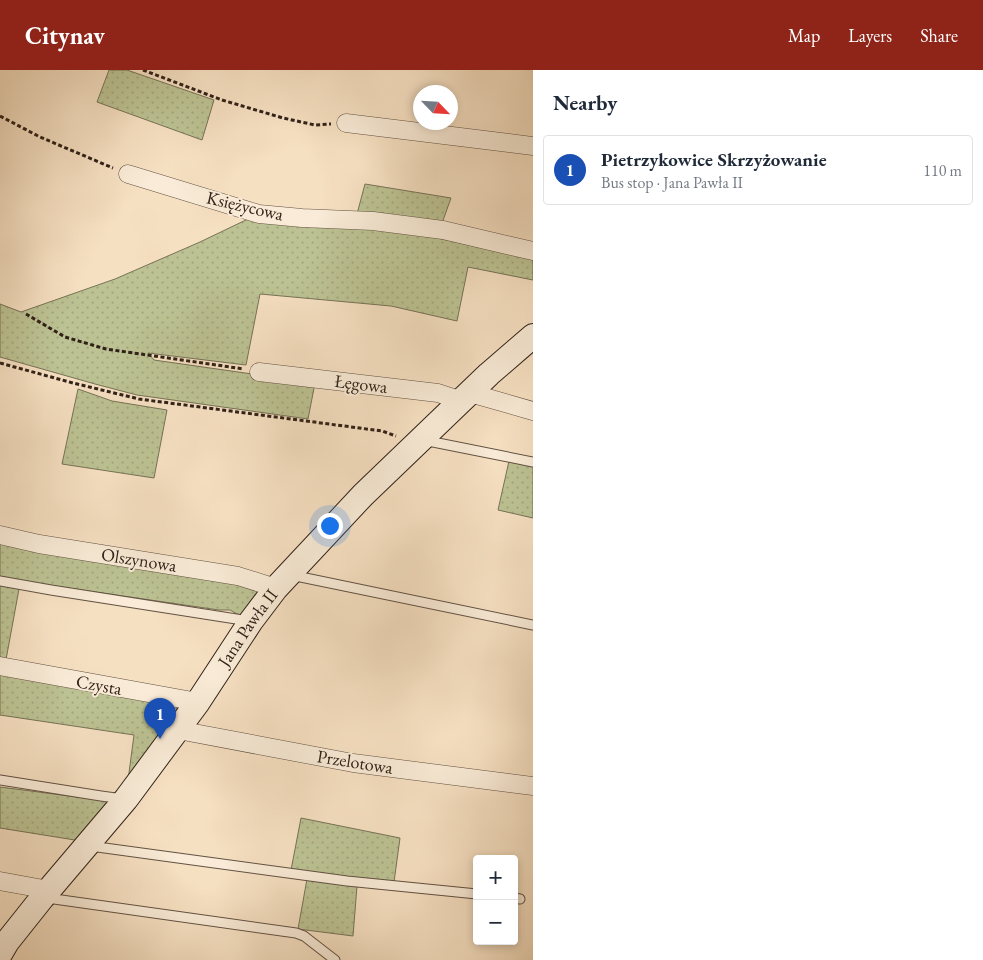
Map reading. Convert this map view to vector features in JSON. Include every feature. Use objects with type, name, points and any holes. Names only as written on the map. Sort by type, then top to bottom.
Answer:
[{"type":"street","points":[[346,123],[533,146]]},
{"type":"street","name":"Księżycowa","points":[[128,174],[259,214],[373,221],[443,230],[533,251]]},
{"type":"street","name":"Jana Pawła II","points":[[2,946],[126,799],[198,702],[251,621],[283,582],[364,495],[489,374],[533,336]]},
{"type":"street","name":"Łęgowa","points":[[259,372],[438,393],[533,411]]},
{"type":"street","name":"Olszynowa","points":[[0,535],[39,544],[283,582]]},
{"type":"street","name":"Czysta","points":[[0,666],[198,702]]},
{"type":"street","name":"Przelotowa","points":[[178,730],[353,762],[533,786]]},
{"type":"street","points":[[0,881],[46,894]]},
{"type":"lane","points":[[417,443],[533,462]]},
{"type":"lane","points":[[0,580],[51,590],[251,621]]},
{"type":"lane","points":[[283,582],[533,625]]},
{"type":"lane","points":[[0,780],[126,799]]},
{"type":"lane","points":[[87,846],[347,882],[473,894]]},
{"type":"lane","points":[[46,894],[296,933],[304,936],[335,960]]},
{"type":"path","points":[[143,70],[222,100],[283,118],[316,125],[346,123]]},
{"type":"path","points":[[0,116],[40,137],[128,174]]},
{"type":"path","points":[[26,314],[65,337],[106,349],[259,372]]},
{"type":"path","points":[[0,363],[139,399],[382,431],[417,443]]},
{"type":"green space","points":[[109,70],[127,70],[214,100],[202,140],[97,102]]},
{"type":"green space","points":[[365,184],[451,198],[441,226],[357,214]]},
{"type":"green space","points":[[248,219],[388,227],[533,259],[533,280],[468,267],[457,321],[391,306],[260,294],[246,365],[148,353],[154,360],[315,383],[308,419],[137,395],[0,357],[0,304],[21,312],[115,279]]},
{"type":"green space","points":[[78,389],[112,401],[167,410],[154,478],[62,464]]},
{"type":"green space","points":[[509,461],[533,466],[533,518],[498,510]]},
{"type":"green space","points":[[0,540],[237,579],[261,590],[245,615],[239,615],[230,610],[219,610],[0,577]]},
{"type":"green space","points":[[0,585],[19,589],[5,665],[0,664]]},
{"type":"green space","points":[[0,671],[178,703],[176,714],[127,788],[134,735],[0,715]]},
{"type":"green space","points":[[0,787],[112,802],[81,841],[0,828]]},
{"type":"green space","points":[[301,818],[400,838],[394,882],[291,870]]},
{"type":"green space","points":[[307,879],[357,886],[353,936],[298,929]]},
{"type":"place","name":"Pietrzykowice Skrzyżowanie","points":[[160,739]]}]
